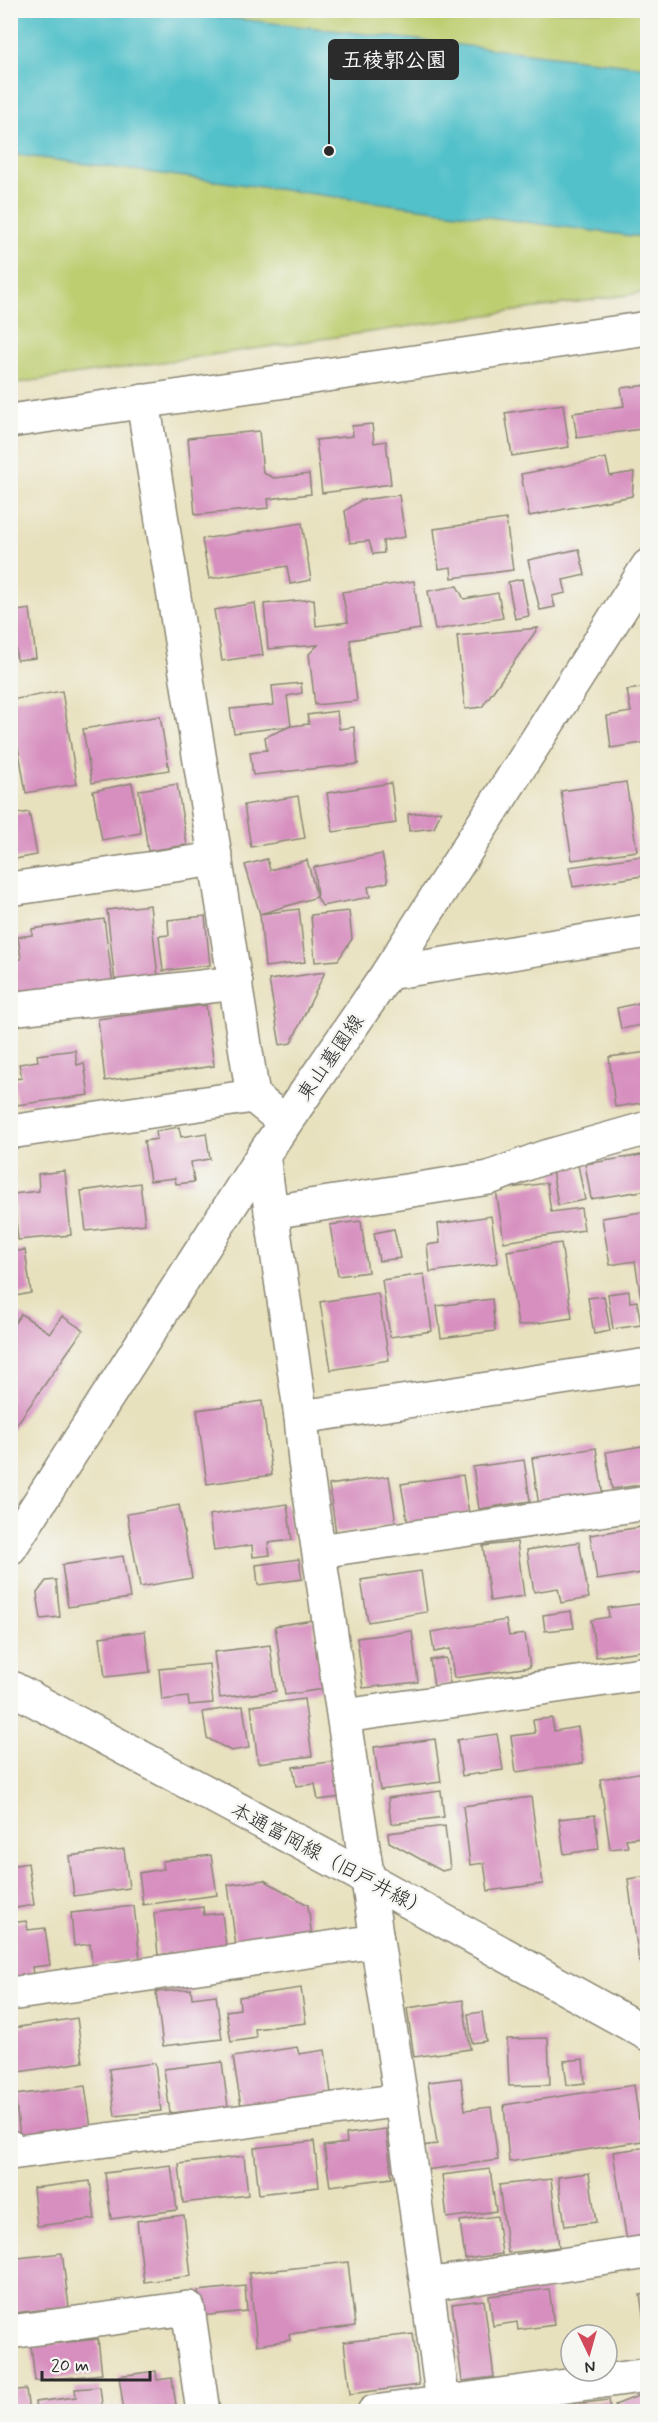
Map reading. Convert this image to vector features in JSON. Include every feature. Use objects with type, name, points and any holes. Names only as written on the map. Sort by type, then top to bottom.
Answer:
[{"type":"street","points":[[10,421],[648,328]]},
{"type":"street","points":[[143,401],[253,1096],[285,1122]]},
{"type":"street","name":"東山墓園線","points":[[10,1548],[262,1155],[388,973],[648,566]]},
{"type":"street","points":[[10,889],[216,859]]},
{"type":"street","points":[[388,973],[648,931]]},
{"type":"street","points":[[10,1009],[236,983]]},
{"type":"street","points":[[10,1132],[253,1096]]},
{"type":"street","points":[[271,1212],[489,1178],[542,1158],[648,1128]]},
{"type":"street","points":[[262,1155],[401,2100],[443,2402]]},
{"type":"street","points":[[301,1417],[648,1365]]},
{"type":"street","points":[[319,1551],[648,1503]]},
{"type":"street","points":[[344,1716],[648,1673]]},
{"type":"street","name":"本通富岡線（旧戸井線）","points":[[10,1687],[368,1879],[648,2034]]},
{"type":"street","points":[[10,1995],[377,1941]]},
{"type":"street","points":[[10,2147],[12,2153],[401,2100]]},
{"type":"street","points":[[427,2285],[648,2252]]},
{"type":"street","points":[[10,2332],[188,2308],[203,2412]]},
{"type":"street","points":[[374,2412],[443,2402],[536,2401],[648,2375]]},
{"type":"green space","points":[[10,11],[647,11],[647,292],[11,384]]},
{"type":"water","points":[[11,10],[171,11],[647,67],[647,236],[632,236],[11,154]]},
{"type":"building","points":[[648,385],[648,428],[577,438],[573,413],[624,406],[621,388]]},
{"type":"building","points":[[563,404],[569,447],[512,456],[505,413]]},
{"type":"building","points":[[372,424],[374,443],[386,441],[391,484],[322,493],[316,440],[353,436],[352,426]]},
{"type":"building","points":[[259,431],[263,473],[274,478],[309,474],[311,494],[268,499],[269,508],[195,515],[188,438]]},
{"type":"building","points":[[606,458],[610,476],[634,472],[632,496],[529,516],[521,474]]},
{"type":"building","points":[[399,495],[405,537],[383,541],[384,553],[373,554],[369,541],[350,543],[345,511],[361,500]]},
{"type":"building","points":[[506,519],[513,570],[452,578],[451,567],[439,569],[434,529]]},
{"type":"building","points":[[302,523],[311,580],[290,584],[287,566],[209,579],[202,539]]},
{"type":"building","points":[[579,549],[585,575],[563,580],[566,593],[552,596],[555,607],[540,610],[528,560]]},
{"type":"building","points":[[522,579],[529,616],[515,619],[508,582]]},
{"type":"building","points":[[414,581],[420,629],[350,640],[357,701],[315,705],[309,654],[318,645],[268,649],[264,604],[314,599],[316,626],[348,622],[342,592]]},
{"type":"building","points":[[457,586],[464,599],[498,593],[503,618],[435,630],[428,591]]},
{"type":"building","points":[[255,603],[263,655],[222,661],[214,610]]},
{"type":"building","points":[[30,609],[36,658],[17,660],[11,612]]},
{"type":"building","points":[[538,628],[482,707],[465,709],[457,636]]},
{"type":"building","points":[[301,683],[302,693],[287,696],[291,726],[234,733],[230,709],[274,705],[272,686]]},
{"type":"building","points":[[648,687],[648,742],[611,748],[607,716],[631,712],[627,690]]},
{"type":"building","points":[[62,691],[77,784],[26,793],[10,700]]},
{"type":"building","points":[[337,711],[339,729],[354,727],[358,764],[253,775],[250,752],[267,750],[265,737],[291,726],[309,724],[307,715]]},
{"type":"building","points":[[160,716],[169,770],[92,783],[83,729]]},
{"type":"building","points":[[626,782],[637,851],[572,860],[561,791]]},
{"type":"building","points":[[132,783],[141,833],[102,840],[93,791]]},
{"type":"building","points":[[391,783],[396,823],[333,832],[327,793]]},
{"type":"building","points":[[177,784],[187,845],[148,851],[139,790]]},
{"type":"building","points":[[298,796],[305,838],[251,847],[244,805]]},
{"type":"building","points":[[441,811],[434,828],[409,831],[408,814]]},
{"type":"building","points":[[29,812],[37,855],[10,860],[10,815]]},
{"type":"building","points":[[382,854],[388,882],[368,887],[370,897],[322,906],[317,897],[314,867]]},
{"type":"building","points":[[648,855],[648,875],[573,887],[569,867]]},
{"type":"building","points":[[267,859],[270,870],[307,860],[317,897],[260,914],[245,865]]},
{"type":"building","points":[[150,905],[158,977],[115,982],[107,910]]},
{"type":"building","points":[[299,909],[305,962],[265,967],[260,914]]},
{"type":"building","points":[[349,911],[352,939],[338,960],[315,962],[311,915]]},
{"type":"building","points":[[205,916],[210,965],[163,971],[159,936],[169,935],[168,920]]},
{"type":"building","points":[[104,919],[113,985],[17,998],[12,960],[21,959],[18,937],[32,935],[32,929]]},
{"type":"building","points":[[325,972],[291,1043],[280,1045],[269,980]]},
{"type":"building","points":[[648,1001],[648,1024],[621,1029],[617,1008]]},
{"type":"building","points":[[206,1005],[214,1066],[105,1081],[98,1019]]},
{"type":"building","points":[[75,1050],[77,1065],[84,1063],[89,1095],[17,1105],[13,1079],[22,1078],[19,1064],[38,1061],[37,1055]]},
{"type":"building","points":[[648,1052],[648,1102],[615,1107],[609,1057]]},
{"type":"building","points":[[179,1127],[181,1137],[206,1133],[210,1159],[191,1162],[194,1182],[176,1184],[175,1178],[150,1181],[144,1141],[157,1139],[156,1131]]},
{"type":"building","points":[[648,1154],[648,1190],[591,1199],[585,1164]]},
{"type":"building","points":[[578,1165],[585,1200],[558,1205],[552,1170]]},
{"type":"building","points":[[65,1171],[71,1235],[18,1240],[13,1194],[39,1191],[38,1174]]},
{"type":"building","points":[[140,1183],[145,1224],[86,1231],[81,1191]]},
{"type":"building","points":[[547,1183],[551,1212],[581,1208],[584,1230],[504,1242],[496,1190]]},
{"type":"building","points":[[648,1211],[648,1298],[641,1299],[635,1261],[610,1265],[602,1218]]},
{"type":"building","points":[[491,1216],[498,1263],[430,1272],[427,1245],[440,1243],[438,1224]]},
{"type":"building","points":[[361,1221],[368,1272],[338,1276],[330,1225]]},
{"type":"building","points":[[394,1229],[400,1258],[379,1261],[374,1233]]},
{"type":"building","points":[[561,1243],[572,1318],[518,1326],[507,1251]]},
{"type":"building","points":[[25,1250],[31,1293],[10,1297],[10,1252]]},
{"type":"building","points":[[424,1274],[432,1331],[390,1337],[382,1280]]},
{"type":"building","points":[[629,1291],[630,1302],[637,1301],[641,1325],[613,1329],[608,1294]]},
{"type":"building","points":[[378,1293],[389,1360],[331,1370],[320,1302]]},
{"type":"building","points":[[604,1296],[610,1331],[594,1334],[588,1298]]},
{"type":"building","points":[[492,1299],[495,1331],[441,1338],[437,1306]]},
{"type":"building","points":[[21,1314],[50,1333],[62,1316],[83,1330],[10,1434],[10,1329]]},
{"type":"building","points":[[262,1401],[272,1475],[207,1484],[197,1410]]},
{"type":"building","points":[[648,1445],[648,1484],[612,1489],[606,1452]]},
{"type":"building","points":[[596,1448],[603,1497],[539,1507],[532,1458]]},
{"type":"building","points":[[524,1460],[530,1501],[479,1509],[473,1467]]},
{"type":"building","points":[[463,1475],[469,1514],[408,1524],[401,1484]]},
{"type":"building","points":[[389,1476],[396,1524],[336,1533],[329,1485]]},
{"type":"building","points":[[287,1504],[292,1540],[268,1543],[270,1555],[253,1557],[252,1545],[214,1551],[209,1515]]},
{"type":"building","points":[[179,1505],[192,1578],[140,1587],[127,1514]]},
{"type":"building","points":[[648,1526],[648,1572],[597,1580],[590,1535]]},
{"type":"building","points":[[517,1542],[524,1596],[490,1601],[483,1546]]},
{"type":"building","points":[[579,1542],[589,1598],[561,1603],[558,1588],[534,1592],[527,1550]]},
{"type":"building","points":[[123,1556],[130,1598],[68,1607],[62,1565]]},
{"type":"building","points":[[299,1559],[302,1579],[258,1585],[256,1565]]},
{"type":"building","points":[[421,1571],[427,1612],[368,1622],[361,1580]]},
{"type":"building","points":[[56,1580],[60,1617],[41,1619],[37,1593],[46,1581]]},
{"type":"building","points":[[647,1603],[648,1650],[596,1657],[591,1620],[609,1617],[608,1608]]},
{"type":"building","points":[[571,1611],[574,1628],[545,1631],[543,1615]]},
{"type":"building","points":[[313,1620],[323,1689],[285,1695],[275,1626]]},
{"type":"building","points":[[506,1620],[509,1636],[525,1634],[530,1667],[454,1678],[450,1649],[434,1652],[431,1632]]},
{"type":"building","points":[[145,1631],[150,1672],[105,1677],[100,1637]]},
{"type":"building","points":[[412,1631],[418,1682],[363,1688],[357,1638]]},
{"type":"building","points":[[270,1645],[276,1691],[220,1698],[214,1652]]},
{"type":"building","points":[[446,1658],[450,1684],[434,1687],[430,1660]]},
{"type":"building","points":[[209,1664],[213,1703],[189,1705],[188,1697],[162,1700],[159,1669]]},
{"type":"building","points":[[304,1699],[312,1756],[258,1763],[251,1706]]},
{"type":"building","points":[[243,1706],[249,1748],[231,1751],[207,1738],[203,1712]]},
{"type":"building","points":[[552,1718],[554,1731],[578,1727],[583,1763],[516,1772],[511,1736],[535,1733],[533,1720]]},
{"type":"building","points":[[497,1734],[503,1770],[462,1776],[457,1740]]},
{"type":"building","points":[[435,1739],[441,1782],[380,1790],[374,1747]]},
{"type":"building","points":[[336,1761],[341,1797],[318,1800],[315,1784],[296,1786],[293,1767]]},
{"type":"building","points":[[644,1772],[648,1799],[648,1836],[626,1839],[628,1847],[610,1849],[600,1779]]},
{"type":"building","points":[[441,1791],[444,1817],[391,1824],[388,1798]]},
{"type":"building","points":[[531,1797],[543,1884],[488,1891],[484,1863],[470,1865],[463,1806]]},
{"type":"building","points":[[595,1815],[599,1849],[564,1854],[559,1819]]},
{"type":"building","points":[[445,1826],[450,1869],[442,1871],[389,1842],[388,1833]]},
{"type":"building","points":[[124,1849],[129,1888],[74,1896],[69,1856]]},
{"type":"building","points":[[211,1855],[217,1895],[143,1905],[139,1873],[164,1869],[162,1861]]},
{"type":"building","points":[[28,1863],[34,1905],[10,1909],[10,1866]]},
{"type":"building","points":[[648,1876],[648,1961],[639,1962],[628,1879]]},
{"type":"building","points":[[264,1880],[308,1905],[312,1938],[236,1947],[228,1885]]},
{"type":"building","points":[[134,1906],[140,1959],[92,1965],[90,1944],[74,1946],[71,1913]]},
{"type":"building","points":[[203,1907],[204,1915],[222,1913],[226,1947],[158,1955],[154,1913]]},
{"type":"building","points":[[26,1921],[28,1930],[45,1928],[50,1965],[32,1967],[33,1976],[10,1979],[10,1923]]},
{"type":"building","points":[[301,1988],[306,2023],[255,2029],[256,2038],[231,2042],[226,2011],[240,2009],[239,1997]]},
{"type":"building","points":[[191,1989],[192,1998],[216,1995],[222,2039],[163,2046],[156,1992]]},
{"type":"building","points":[[463,2000],[470,2049],[414,2057],[407,2008]]},
{"type":"building","points":[[482,2012],[486,2041],[472,2043],[468,2014]]},
{"type":"building","points":[[77,2018],[83,2062],[19,2072],[13,2028]]},
{"type":"building","points":[[548,2038],[550,2085],[509,2086],[507,2039]]},
{"type":"building","points":[[297,2047],[299,2054],[325,2050],[331,2093],[241,2106],[233,2057]]},
{"type":"building","points":[[583,2059],[585,2083],[567,2085],[564,2061]]},
{"type":"building","points":[[222,2062],[228,2107],[170,2113],[164,2069]]},
{"type":"building","points":[[155,2063],[161,2111],[115,2116],[109,2069]]},
{"type":"building","points":[[461,2078],[465,2110],[491,2107],[498,2160],[426,2170],[422,2146],[437,2144],[428,2082]]},
{"type":"building","points":[[634,2085],[642,2141],[509,2162],[504,2105]]},
{"type":"building","points":[[85,2086],[91,2128],[20,2137],[15,2095]]},
{"type":"building","points":[[386,2129],[392,2178],[330,2186],[324,2146],[347,2143],[346,2134]]},
{"type":"building","points":[[314,2141],[319,2187],[259,2194],[254,2148]]},
{"type":"building","points":[[648,2147],[648,2239],[627,2242],[613,2152]]},
{"type":"building","points":[[244,2156],[248,2195],[183,2203],[179,2164]]},
{"type":"building","points":[[171,2165],[177,2210],[111,2219],[105,2173]]},
{"type":"building","points":[[490,2169],[496,2211],[447,2218],[442,2175]]},
{"type":"building","points":[[589,2173],[596,2222],[565,2226],[558,2177]]},
{"type":"building","points":[[551,2179],[559,2247],[508,2253],[499,2185]]},
{"type":"building","points":[[90,2181],[95,2219],[37,2226],[33,2188]]},
{"type":"building","points":[[10,2205],[15,2230],[10,2231]]},
{"type":"building","points":[[184,2215],[191,2276],[144,2282],[137,2221]]},
{"type":"building","points":[[497,2216],[502,2254],[465,2259],[460,2221]]},
{"type":"building","points":[[62,2253],[69,2307],[13,2313],[10,2259]]},
{"type":"building","points":[[348,2262],[355,2326],[289,2334],[290,2340],[257,2345],[249,2273]]},
{"type":"building","points":[[245,2286],[247,2311],[201,2316],[198,2291]]},
{"type":"building","points":[[549,2289],[554,2325],[518,2330],[517,2322],[493,2326],[489,2296]]},
{"type":"building","points":[[648,2294],[648,2334],[646,2334],[640,2295]]},
{"type":"building","points":[[484,2300],[494,2377],[462,2381],[452,2304]]},
{"type":"building","points":[[413,2334],[419,2385],[350,2394],[344,2342]]},
{"type":"building","points":[[98,2339],[102,2374],[35,2381],[31,2346]]},
{"type":"building","points":[[156,2371],[157,2380],[172,2378],[177,2412],[124,2412],[119,2376]]},
{"type":"building","points":[[100,2387],[103,2412],[36,2412],[35,2402],[76,2397],[75,2389]]},
{"type":"building","points":[[26,2389],[29,2412],[10,2412],[10,2391]]},
{"type":"building","points":[[643,2394],[648,2404],[648,2412],[618,2412],[615,2405]]},
{"type":"building","points":[[609,2400],[611,2412],[576,2412],[575,2404]]},
{"type":"place","name":"五稜郭公園","points":[[329,151]]}]
